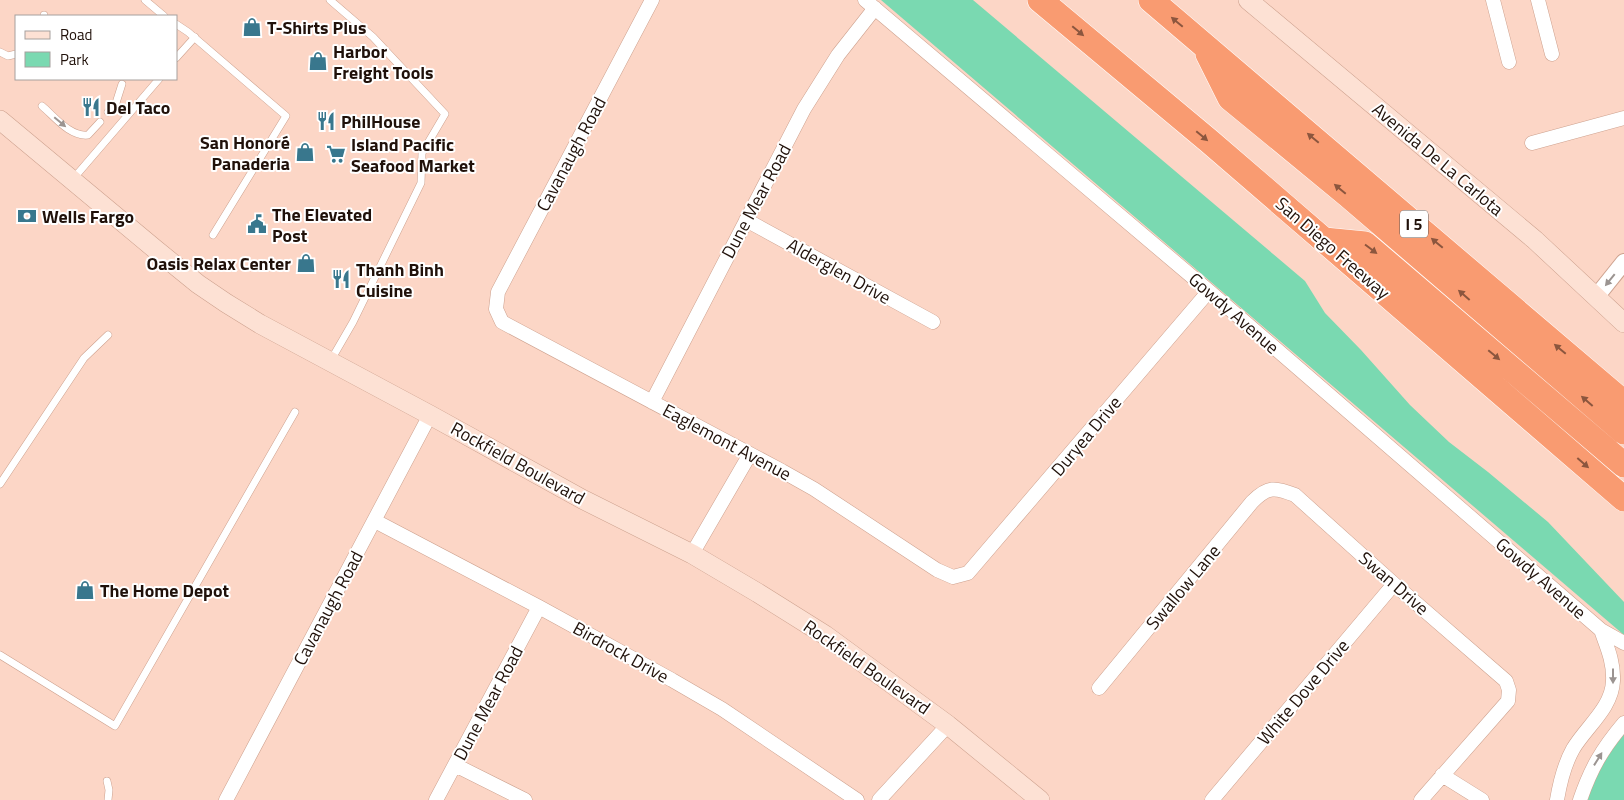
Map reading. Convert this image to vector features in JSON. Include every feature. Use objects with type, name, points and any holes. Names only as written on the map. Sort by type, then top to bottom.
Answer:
[{"type":"highway","name":"San Diego Freeway","points":[[1040,0],[1324,240],[1624,499]]},
{"type":"highway","name":"I 5","points":[[1151,0],[1624,403]]},
{"type":"highway","points":[[1204,45],[1230,98],[1348,195],[1624,432]]},
{"type":"highway","points":[[1324,240],[1366,244],[1624,465]]},
{"type":"main road","name":"Avenida De La Carlota","points":[[1248,0],[1535,240],[1624,322]]},
{"type":"main road","name":"Rockfield Boulevard","points":[[0,120],[198,284],[260,324],[330,363],[430,415],[582,499],[692,554],[758,593],[825,635],[948,725],[1040,800]]},
{"type":"street","name":"Cavanaugh Road","points":[[496,309],[498,292],[652,0]]},
{"type":"street","points":[[1493,0],[1509,62]]},
{"type":"street","points":[[1538,0],[1552,54]]},
{"type":"street","name":"Dune Mear Road","points":[[652,402],[812,95],[870,4]]},
{"type":"street","name":"Gowdy Avenue","points":[[870,4],[1209,292],[1601,630],[1624,643]]},
{"type":"street","points":[[1532,143],[1624,118]]},
{"type":"street","name":"Alderglen Drive","points":[[746,220],[933,322]]},
{"type":"street","points":[[1596,297],[1624,262]]},
{"type":"street","name":"Duryea Drive","points":[[959,576],[968,573],[977,564],[1209,292]]},
{"type":"street","name":"Eaglemont Avenue","points":[[496,309],[502,322],[814,489],[937,570],[949,576],[959,576]]},
{"type":"street","name":"Cavanaugh Road","points":[[226,800],[430,415]]},
{"type":"street","points":[[692,554],[750,454]]},
{"type":"street","name":"Swan Drive","points":[[1270,489],[1283,490],[1295,495],[1506,681],[1509,690],[1508,701],[1442,775]]},
{"type":"street","name":"Swallow Lane","points":[[1099,688],[1252,502],[1260,494],[1270,489]]},
{"type":"street","name":"Birdrock Drive","points":[[375,521],[664,675],[722,709],[857,800]]},
{"type":"street","name":"White Dove Drive","points":[[1212,800],[1394,584]]},
{"type":"street","name":"Dune Mear Road","points":[[436,800],[539,607]]},
{"type":"street","name":"Gowdy Avenue","points":[[1557,800],[1560,778],[1572,750],[1609,700],[1613,683],[1612,660],[1601,630]]},
{"type":"street","points":[[1580,800],[1592,768],[1608,741],[1624,723]]},
{"type":"street","points":[[879,800],[948,725]]},
{"type":"street","points":[[455,765],[525,800]]},
{"type":"street","points":[[1421,800],[1442,775],[1482,800]]},
{"type":"lane","points":[[145,0],[163,15]]},
{"type":"lane","points":[[330,0],[373,37],[445,114],[422,153],[421,183],[353,322],[330,363]]},
{"type":"lane","points":[[178,25],[286,116],[213,235]]},
{"type":"lane","points":[[178,56],[195,38]]},
{"type":"lane","points":[[0,52],[8,56],[15,54]]},
{"type":"lane","points":[[71,180],[158,80]]},
{"type":"lane","points":[[108,112],[116,103],[122,84]]},
{"type":"lane","points":[[42,106],[73,133],[81,136],[88,135],[100,122]]},
{"type":"lane","points":[[0,484],[84,358],[108,335]]},
{"type":"lane","points":[[0,656],[115,726],[295,412]]},
{"type":"lane","points":[[107,781],[109,790],[108,800]]},
{"type":"green space","points":[[881,0],[973,0],[1305,281],[1325,313],[1410,405],[1449,442],[1548,522],[1624,602],[1624,635]]},
{"type":"green space","points":[[1624,734],[1624,800],[1588,800],[1597,773]]},
{"type":"place","name":"T-Shirts Plus","points":[[252,27]]},
{"type":"place","name":"Harbor Freight Tools","points":[[318,61]]},
{"type":"place","name":"Del Taco","points":[[91,107]]},
{"type":"place","name":"PhilHouse","points":[[326,121]]},
{"type":"place","name":"San Honoré Panaderia","points":[[305,152]]},
{"type":"place","name":"Island Pacific Seafood Market","points":[[336,154]]},
{"type":"place","name":"Wells Fargo","points":[[27,216]]},
{"type":"place","name":"The Elevated Post","points":[[257,224]]},
{"type":"place","name":"Oasis Relax Center","points":[[306,263]]},
{"type":"place","name":"Thanh Binh Cuisine","points":[[341,279]]},
{"type":"place","name":"The Home Depot","points":[[85,590]]}]
